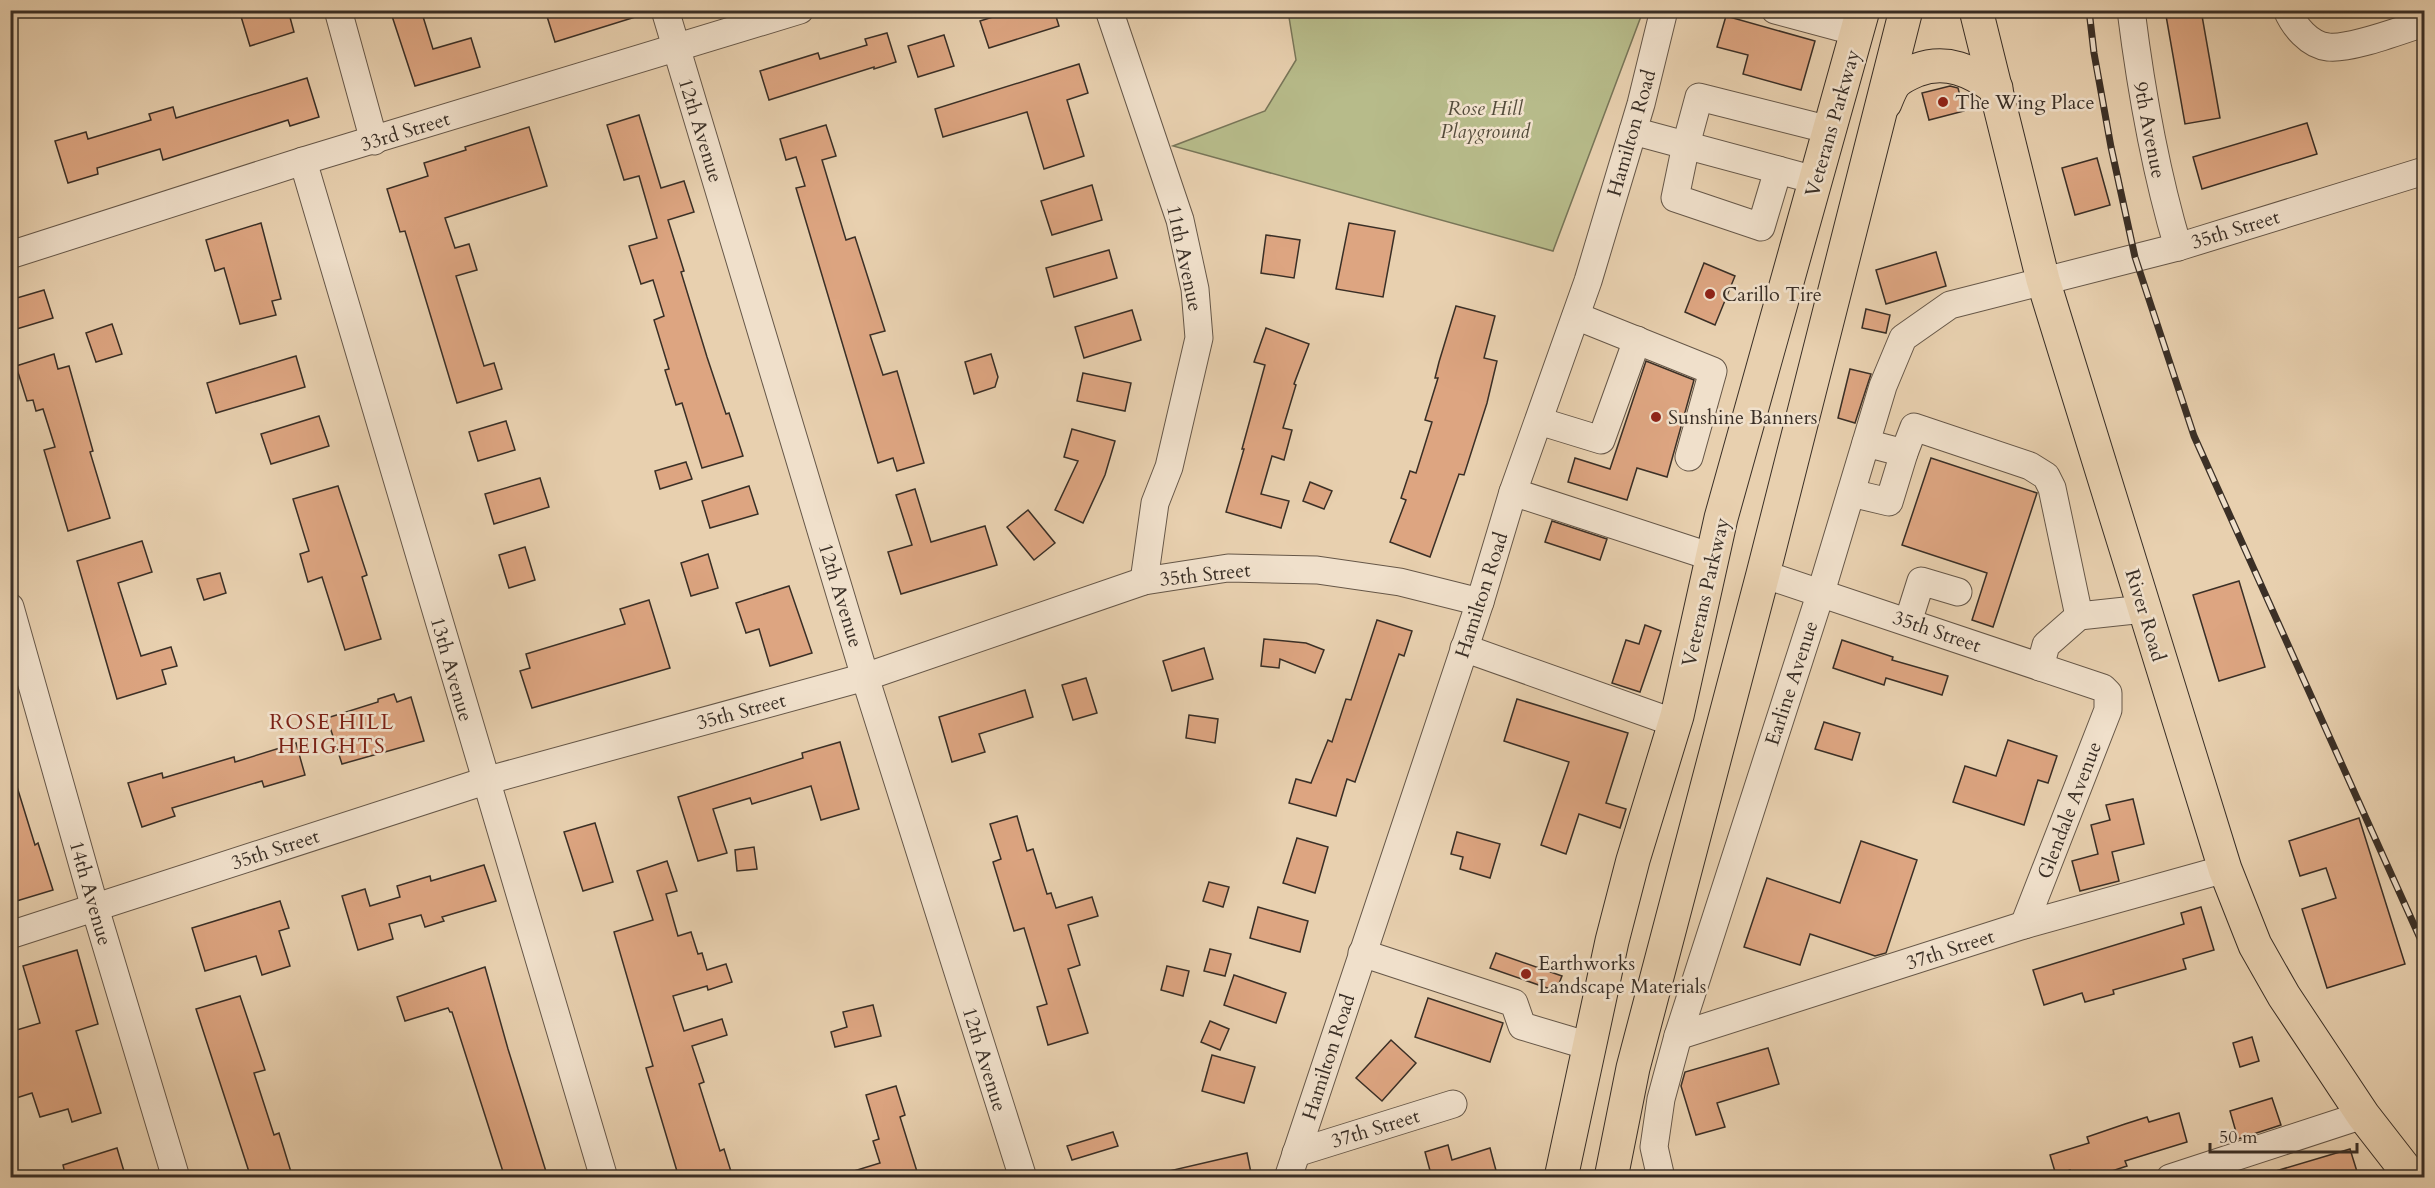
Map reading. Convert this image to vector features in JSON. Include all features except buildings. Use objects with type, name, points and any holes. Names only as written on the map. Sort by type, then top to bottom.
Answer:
[{"type":"main road","points":[[1611,1178],[1633,1068],[1763,574],[1906,10]]},
{"type":"main road","name":"River Road","points":[[1976,10],[2043,280],[2225,869],[2254,945],[2284,996],[2363,1115],[2412,1178]]},
{"type":"main road","name":"Veterans Parkway","points":[[1561,1178],[1589,1046],[1633,860],[1675,723],[1721,518],[1830,130],[1848,20]]},
{"type":"main road","points":[[1880,113],[1896,82],[1911,72],[1930,65],[1950,66],[1974,73],[1996,88]]},
{"type":"street","points":[[338,10],[374,141]]},
{"type":"street","name":"12th Avenue","points":[[665,10],[865,676],[1023,1178]]},
{"type":"street","name":"33rd Street","points":[[10,255],[303,161],[800,10]]},
{"type":"street","name":"11th Avenue","points":[[1109,10],[1180,220],[1195,289],[1199,338],[1169,467],[1155,503],[1144,581]]},
{"type":"street","name":"Hamilton Road","points":[[1292,1165],[1480,602],[1513,492],[1576,316],[1633,131],[1664,10]]},
{"type":"street","name":"9th Avenue","points":[[2131,10],[2140,86],[2166,209],[2178,247]]},
{"type":"street","points":[[2287,10],[2293,22],[2308,39],[2327,47],[2352,44],[2424,23]]},
{"type":"street","points":[[1777,11],[1848,20]]},
{"type":"street","points":[[1778,170],[1761,226],[1675,198],[1699,97],[1830,130]]},
{"type":"street","points":[[1633,131],[1815,180]]},
{"type":"street","name":"13th Avenue","points":[[303,161],[604,1178]]},
{"type":"street","name":"35th Street","points":[[2043,280],[2178,247],[2424,171]]},
{"type":"street","name":"Earline Avenue","points":[[1661,1178],[1654,1147],[1660,1099],[1678,1036],[1821,592],[1883,386],[1903,339],[1950,306],[2043,280]]},
{"type":"street","points":[[1576,316],[1713,371],[1689,457]]},
{"type":"street","points":[[1539,421],[1601,440],[1637,340]]},
{"type":"street","points":[[1851,493],[1889,502],[1914,427],[2030,466],[2046,476],[2052,488],[2079,616]]},
{"type":"street","points":[[1866,444],[1904,453]]},
{"type":"street","points":[[1513,492],[1712,557]]},
{"type":"street","name":"35th Street","points":[[10,935],[485,781],[865,676],[1144,581],[1228,568],[1317,570],[1400,582],[1480,602]]},
{"type":"street","name":"35th Street","points":[[1763,574],[2103,688],[2108,693]]},
{"type":"street","points":[[1908,622],[1921,581],[1958,592]]},
{"type":"street","name":"14th Avenue","points":[[10,607],[95,908],[176,1178]]},
{"type":"street","points":[[2040,667],[2046,645],[2079,616],[2145,609]]},
{"type":"street","points":[[1464,648],[1675,723]]},
{"type":"street","name":"Glendale Avenue","points":[[2024,925],[2108,710],[2110,703],[2108,693]]},
{"type":"street","name":"37th Street","points":[[1678,1036],[2024,925],[2225,869]]},
{"type":"street","points":[[1362,953],[1514,1003],[1522,1026],[1589,1046]]},
{"type":"street","name":"37th Street","points":[[1292,1165],[1453,1104]]},
{"type":"street","points":[[2170,1178],[2363,1115]]},
{"type":"green space","name":"Rose Hill Playground","points":[[1288,11],[1643,11],[1553,251],[1173,146],[1265,111],[1296,60]]},
{"type":"railway","points":[[2089,10],[2094,53],[2111,147],[2135,257],[2194,436],[2424,947]]},
{"type":"place","name":"The Wing Place","points":[[1943,102]]},
{"type":"place","name":"Carillo Tire","points":[[1710,294]]},
{"type":"place","name":"Sunshine Banners","points":[[1656,417]]},
{"type":"place","name":"Earthworks Landscape Materials","points":[[1526,974]]},
{"type":"district","name":"ROSE HILL HEIGHTS","points":[[332,734]]}]
